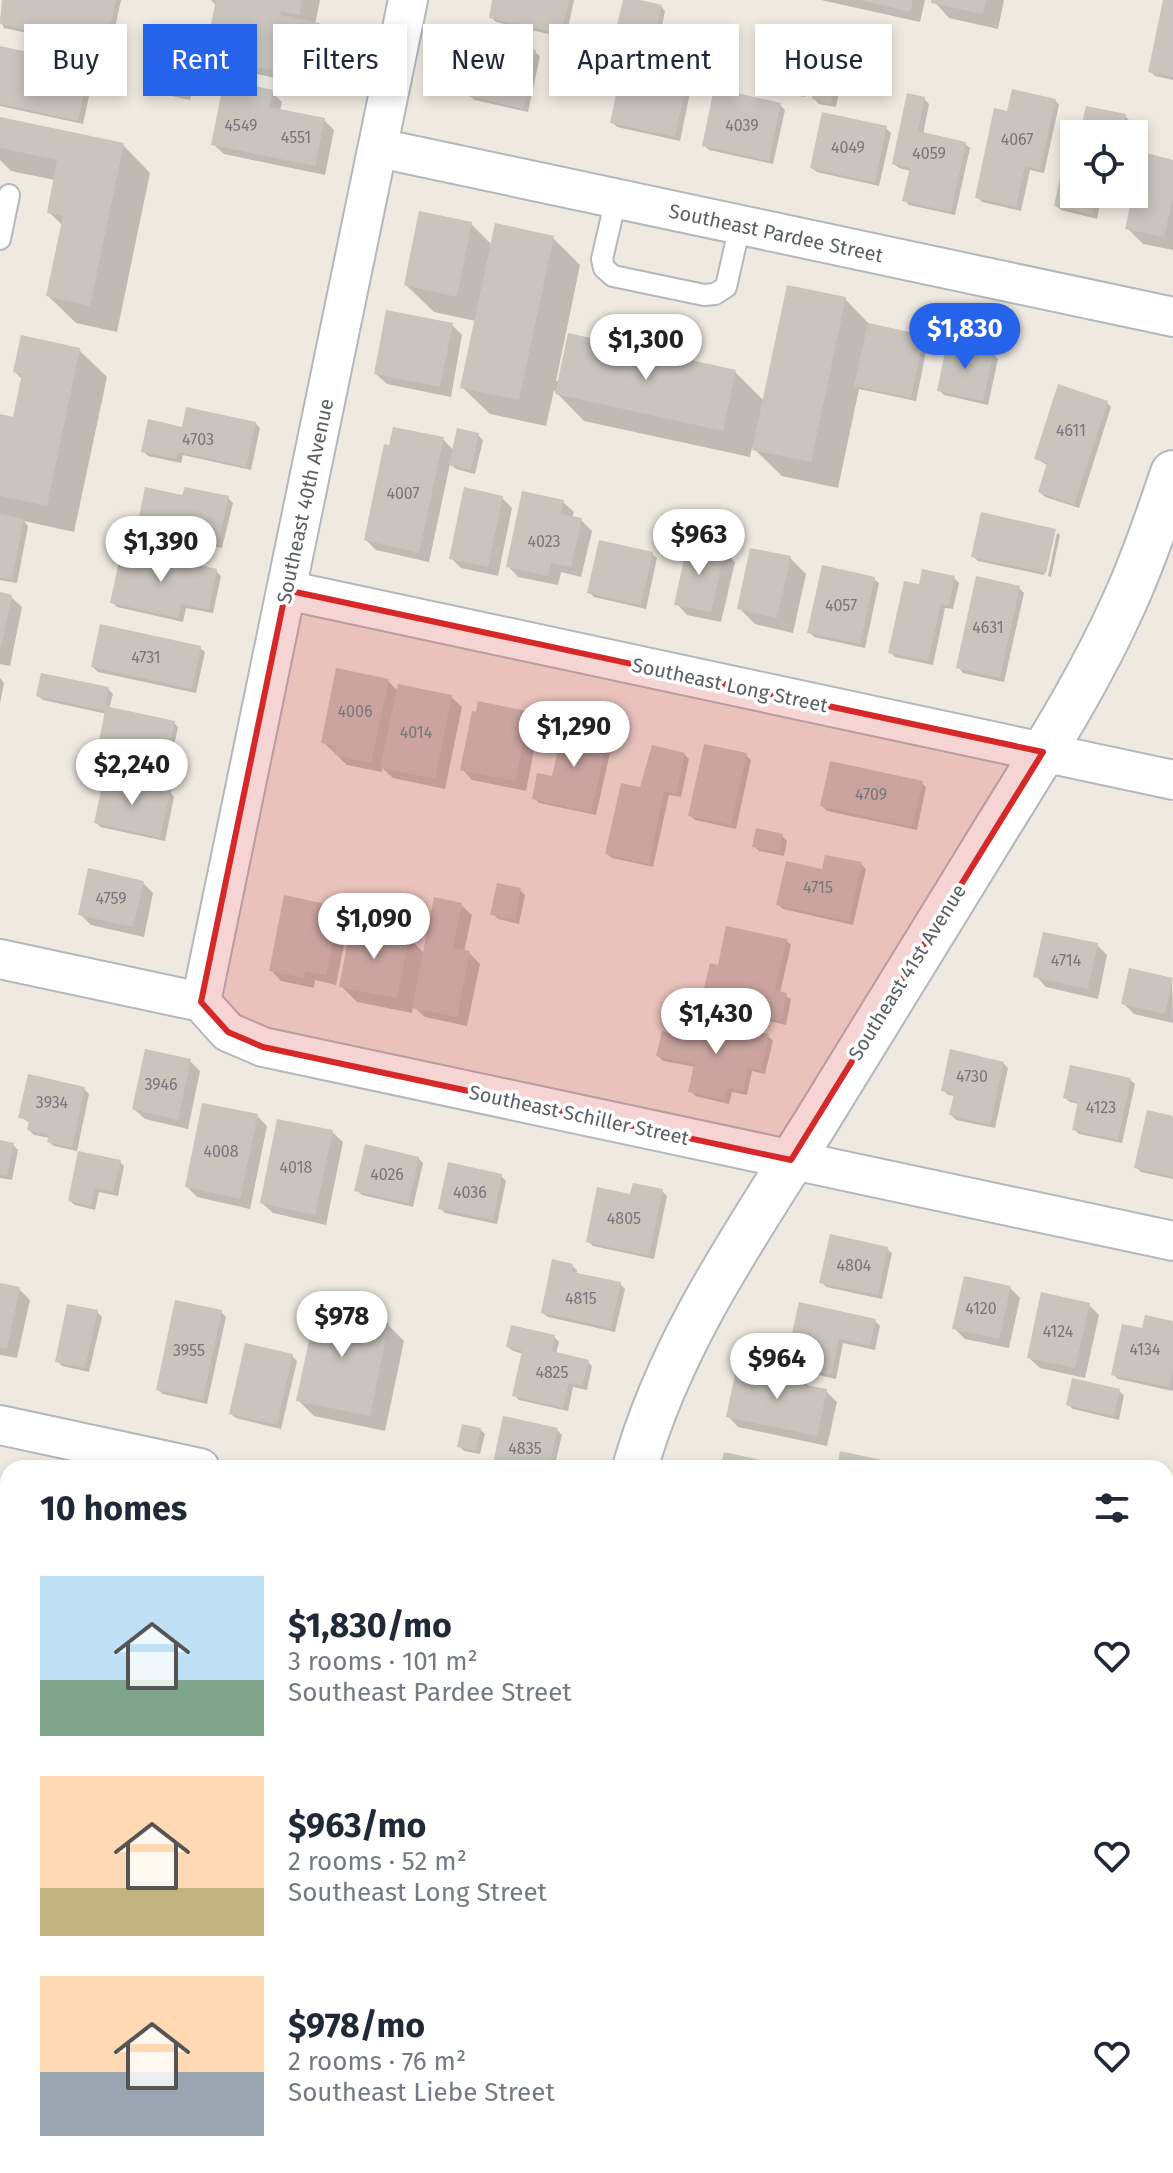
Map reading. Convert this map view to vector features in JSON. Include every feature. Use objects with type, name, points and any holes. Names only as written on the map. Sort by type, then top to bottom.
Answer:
[{"type":"street","name":"Southeast 40th Avenue","points":[[201,1002],[408,0]]},
{"type":"street","name":"Southeast Pardee Street","points":[[379,148],[1173,317]]},
{"type":"street","name":"Southeast 41st Avenue","points":[[638,1460],[656,1406],[689,1330],[714,1284],[1043,752],[1098,655],[1124,603],[1173,473]]},
{"type":"street","name":"Southeast Long Street","points":[[286,590],[1173,780]]},
{"type":"street","points":[[0,959],[201,1002]]},
{"type":"street","name":"Southeast Schiller Street","points":[[201,1002],[228,1032],[263,1047],[1173,1241]]},
{"type":"street","points":[[0,1425],[163,1460]]},
{"type":"lane","points":[[0,239],[9,195]]},
{"type":"lane","points":[[616,199],[602,259],[604,268],[613,276],[704,295],[715,294],[726,287],[740,225]]},
{"type":"highlighted area","points":[[286,590],[1043,752],[791,1160],[263,1047],[228,1032],[201,1002]]},
{"type":"building","points":[[2,0],[116,0],[111,24],[24,24],[24,29],[0,24]]},
{"type":"building","points":[[216,0],[302,0],[299,15],[281,11],[280,15],[320,23],[273,24],[273,71],[257,67],[257,24],[211,24]]},
{"type":"building","points":[[492,0],[569,0],[563,24],[549,24],[549,31],[533,28],[533,24],[489,18]]},
{"type":"building","points":[[623,0],[662,5],[658,24],[617,24]]},
{"type":"building","points":[[860,0],[913,0],[910,12]]},
{"type":"building","points":[[931,0],[986,0],[983,14],[931,3]]},
{"type":"building","points":[[1163,0],[1173,0],[1173,77],[1148,72]]},
{"type":"building","points":[[0,46],[24,51],[24,96],[83,96],[78,121],[0,104]]},
{"type":"building","points":[[257,87],[273,90],[269,107],[325,118],[315,166],[211,145],[221,96],[257,96]]},
{"type":"building","points":[[1012,89],[1056,99],[1040,170],[1025,166],[1016,207],[975,198],[994,108],[1007,111]]},
{"type":"building","points":[[907,93],[925,97],[918,131],[966,142],[951,212],[902,201],[910,168],[892,164]]},
{"type":"building","points":[[739,94],[781,103],[769,161],[702,146],[712,96]]},
{"type":"building","points":[[468,96],[526,96],[523,109]]},
{"type":"building","points":[[616,96],[684,96],[675,137],[610,123]]},
{"type":"building","points":[[813,96],[833,96],[831,104],[812,99]]},
{"type":"building","points":[[1086,106],[1126,114],[1125,120],[1083,120]]},
{"type":"building","points":[[822,112],[887,126],[875,183],[810,168]]},
{"type":"building","points":[[0,117],[124,143],[90,306],[46,296],[63,216],[47,213],[57,160],[0,148]]},
{"type":"building","points":[[1148,154],[1173,160],[1173,197],[1164,237],[1125,229],[1130,208],[1148,208]]},
{"type":"building","points":[[1060,178],[1060,207],[1054,206]]},
{"type":"building","points":[[1062,208],[1094,208],[1092,215]]},
{"type":"building","points":[[419,211],[472,222],[457,297],[404,285]]},
{"type":"building","points":[[495,223],[554,236],[519,400],[460,388]]},
{"type":"building","points":[[787,285],[846,297],[811,462],[752,450]]},
{"type":"building","points":[[386,310],[453,323],[440,387],[374,374]]},
{"type":"building","points":[[868,323],[924,335],[911,398],[854,386]]},
{"type":"building","points":[[568,333],[736,370],[723,431],[555,394]]},
{"type":"building","points":[[21,335],[80,348],[47,506],[0,496],[0,414],[13,417],[22,374],[13,372]]},
{"type":"building","points":[[947,342],[994,352],[983,401],[937,391]]},
{"type":"building","points":[[1058,384],[1108,401],[1074,505],[1038,492],[1047,463],[1034,459]]},
{"type":"building","points":[[186,407],[256,422],[246,467],[178,452],[177,459],[141,452],[148,419],[182,427]]},
{"type":"building","points":[[393,427],[444,437],[419,553],[364,540],[384,444],[389,445]]},
{"type":"building","points":[[457,428],[479,433],[471,470],[449,465]]},
{"type":"building","points":[[145,487],[182,495],[185,487],[229,496],[218,544],[137,527]]},
{"type":"building","points":[[464,487],[503,496],[488,567],[449,559]]},
{"type":"building","points":[[522,491],[564,500],[561,514],[582,518],[571,567],[551,563],[548,576],[506,567]]},
{"type":"building","points":[[981,512],[1056,529],[1046,573],[971,557]]},
{"type":"building","points":[[0,514],[24,519],[12,580],[0,577]]},
{"type":"building","points":[[599,540],[653,552],[641,605],[587,593]]},
{"type":"building","points":[[688,541],[725,549],[711,612],[674,605]]},
{"type":"building","points":[[122,548],[217,569],[209,610],[181,604],[178,618],[110,603]]},
{"type":"building","points":[[750,548],[791,556],[777,618],[737,609]]},
{"type":"building","points":[[822,565],[875,577],[860,644],[807,633]]},
{"type":"building","points":[[922,569],[955,576],[949,606],[941,604],[928,661],[888,653],[904,581],[919,584]]},
{"type":"building","points":[[976,576],[1020,586],[1000,678],[956,668]]},
{"type":"building","points":[[0,592],[12,595],[1,647],[0,647]]},
{"type":"building","points":[[100,624],[201,646],[192,689],[91,667]]},
{"type":"building","points":[[336,668],[389,679],[371,763],[335,755],[336,746],[321,743]]},
{"type":"building","points":[[41,673],[109,687],[105,706],[175,721],[164,771],[96,756],[105,711],[36,696]]},
{"type":"building","points":[[398,684],[452,695],[435,779],[380,768]]},
{"type":"building","points":[[478,701],[526,711],[523,722],[528,723],[515,781],[460,770],[472,711],[476,712]]},
{"type":"building","points":[[564,723],[609,733],[591,812],[532,799],[537,773],[552,776]]},
{"type":"building","points":[[704,744],[747,753],[731,825],[688,816]]},
{"type":"building","points":[[652,745],[685,753],[676,794],[664,791],[649,864],[605,854],[621,783],[640,787]]},
{"type":"building","points":[[830,761],[923,781],[912,827],[820,806]]},
{"type":"building","points":[[104,776],[171,790],[160,838],[94,823]]},
{"type":"building","points":[[756,828],[783,834],[779,852],[752,847]]},
{"type":"building","points":[[825,855],[862,862],[849,921],[776,905],[786,861],[822,869]]},
{"type":"building","points":[[88,868],[144,881],[133,927],[78,915]]},
{"type":"building","points":[[497,883],[521,888],[515,920],[490,915]]},
{"type":"building","points":[[284,895],[340,907],[326,975],[305,971],[304,978],[269,971]]},
{"type":"building","points":[[434,897],[462,903],[453,948],[470,951],[457,1017],[412,1008]]},
{"type":"building","points":[[351,924],[409,935],[397,998],[339,987]]},
{"type":"building","points":[[726,926],[787,939],[775,990],[787,993],[781,1021],[731,1010],[733,1003],[702,996],[710,963],[718,965]]},
{"type":"building","points":[[1043,932],[1098,943],[1088,989],[1033,977]]},
{"type":"building","points":[[1129,968],[1173,978],[1165,1014],[1121,1004]]},
{"type":"building","points":[[698,1019],[769,1034],[761,1070],[748,1068],[743,1091],[727,1088],[724,1100],[688,1092],[694,1064],[656,1056],[662,1031],[693,1039]]},
{"type":"building","points":[[145,1049],[191,1059],[178,1120],[132,1109]]},
{"type":"building","points":[[950,1049],[1004,1062],[990,1125],[949,1115],[954,1094],[941,1091]]},
{"type":"building","points":[[1070,1065],[1131,1078],[1118,1140],[1072,1130],[1078,1102],[1063,1098]]},
{"type":"building","points":[[28,1074],[85,1087],[72,1148],[47,1142],[49,1135],[27,1130],[29,1120],[18,1118]]},
{"type":"building","points":[[202,1103],[258,1114],[240,1199],[185,1187]]},
{"type":"building","points":[[1147,1110],[1173,1116],[1173,1177],[1134,1168]]},
{"type":"building","points":[[277,1119],[333,1130],[315,1215],[260,1203]]},
{"type":"building","points":[[0,1140],[14,1143],[7,1176],[0,1175]]},
{"type":"building","points":[[365,1144],[419,1157],[409,1203],[354,1191]]},
{"type":"building","points":[[78,1151],[121,1160],[113,1192],[95,1188],[91,1206],[68,1201]]},
{"type":"building","points":[[448,1162],[502,1174],[493,1220],[438,1209]]},
{"type":"building","points":[[633,1183],[663,1189],[649,1256],[586,1242],[597,1187],[630,1194]]},
{"type":"building","points":[[830,1234],[888,1247],[878,1295],[819,1283]]},
{"type":"building","points":[[552,1259],[573,1264],[572,1272],[621,1282],[611,1328],[541,1313]]},
{"type":"building","points":[[964,1276],[1011,1286],[999,1339],[952,1329]]},
{"type":"building","points":[[0,1283],[20,1287],[7,1349],[0,1348]]},
{"type":"building","points":[[1041,1292],[1090,1303],[1075,1368],[1027,1358]]},
{"type":"building","points":[[323,1295],[354,1301],[351,1316],[389,1323],[370,1416],[296,1401],[316,1308],[320,1309]]},
{"type":"building","points":[[175,1300],[222,1310],[203,1400],[156,1390]]},
{"type":"building","points":[[799,1302],[876,1319],[870,1346],[839,1339],[831,1375],[785,1365]]},
{"type":"building","points":[[67,1304],[98,1310],[85,1368],[55,1362]]},
{"type":"building","points":[[1145,1315],[1173,1321],[1173,1370],[1169,1387],[1111,1375],[1122,1324],[1142,1328]]},
{"type":"building","points":[[511,1325],[555,1335],[552,1351],[589,1360],[582,1386],[569,1383],[563,1408],[512,1396],[522,1351],[506,1347]]},
{"type":"building","points":[[245,1343],[293,1354],[277,1425],[229,1414]]},
{"type":"building","points":[[764,1368],[801,1376],[800,1384],[827,1389],[817,1436],[726,1417],[736,1370],[762,1376]]},
{"type":"building","points":[[1072,1378],[1120,1389],[1114,1416],[1066,1405]]},
{"type":"building","points":[[503,1416],[558,1428],[551,1460],[494,1460]]},
{"type":"building","points":[[462,1424],[481,1428],[476,1451],[457,1447]]},
{"type":"building","points":[[840,1451],[882,1460],[838,1460]]},
{"type":"building","points":[[724,1452],[761,1460],[722,1460]]}]
